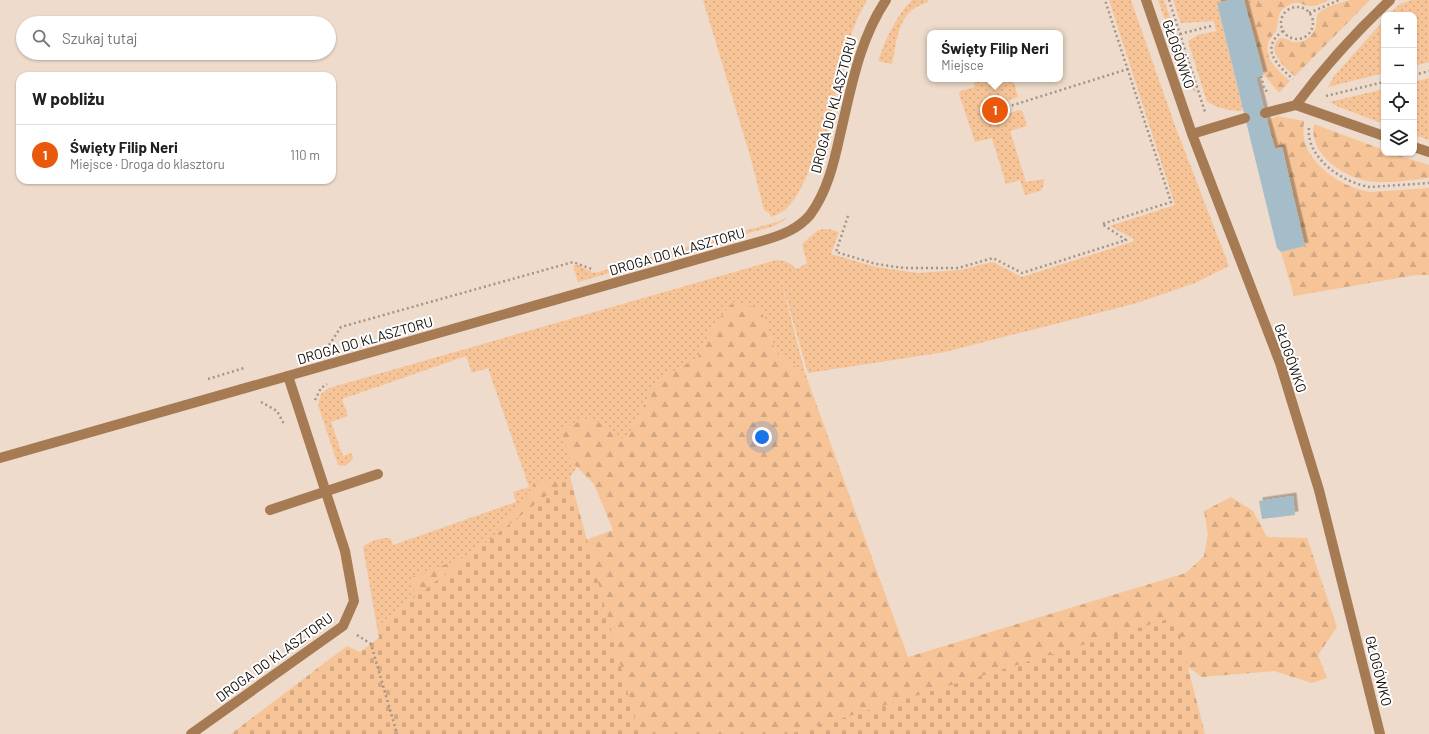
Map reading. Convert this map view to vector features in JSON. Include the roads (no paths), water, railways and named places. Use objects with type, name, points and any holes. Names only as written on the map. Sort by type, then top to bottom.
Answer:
[{"type":"street","name":"DROGA DO KLASZTORU","points":[[191,734],[343,626],[354,601],[345,551],[288,376],[765,240],[781,235],[798,226],[809,216],[820,199],[833,164],[860,52],[871,26],[886,0]]},
{"type":"street","name":"GŁOGÓWKO","points":[[1146,0],[1192,134],[1280,363],[1319,490],[1380,734]]},
{"type":"street","points":[[1296,104],[1371,18],[1390,0]]},
{"type":"street","points":[[1265,113],[1296,104],[1381,135]]},
{"type":"street","points":[[1192,134],[1245,118]]},
{"type":"street","points":[[1417,148],[1429,152]]},
{"type":"street","points":[[0,458],[288,376]]},
{"type":"street","points":[[270,510],[378,474]]},
{"type":"place","name":"Święty Filip Neri","points":[[995,110]]}]
